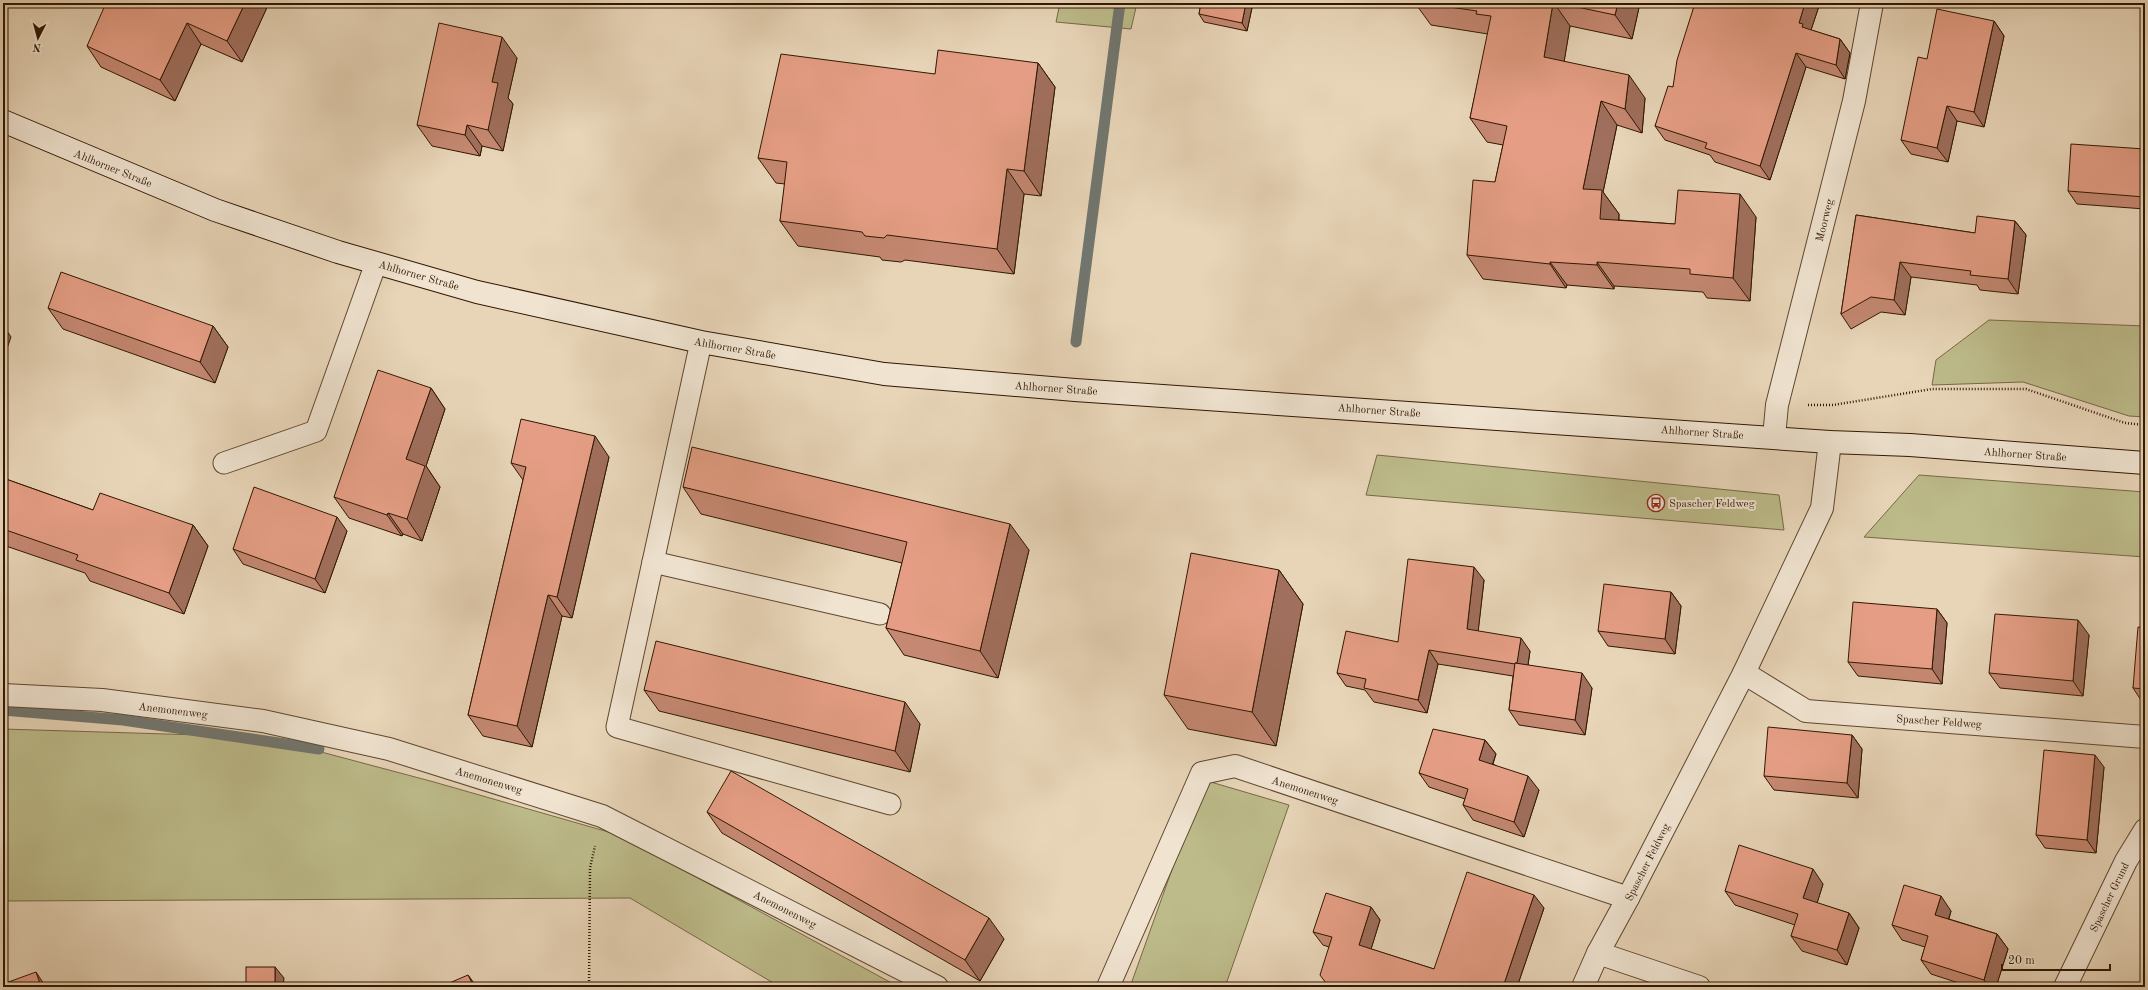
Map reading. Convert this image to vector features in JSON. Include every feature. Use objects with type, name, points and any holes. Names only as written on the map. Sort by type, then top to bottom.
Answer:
[{"type":"street","name":"Moorweg","points":[[1774,437],[1777,405],[1854,101],[1872,3]]},
{"type":"street","name":"Ahlhorner Straße","points":[[3,121],[215,210],[338,252],[477,292],[701,342],[892,374],[1074,390],[1830,442],[1910,445],[2145,463]]},
{"type":"street","name":"Spascher Feldweg","points":[[1583,987],[1598,953],[1744,673],[1822,508],[1830,442]]},
{"type":"street","name":"Spascher Feldweg","points":[[1744,673],[1806,711],[2145,737]]},
{"type":"street","name":"Anemonenweg","points":[[3,696],[102,700],[263,721],[389,749],[412,756],[602,816],[937,987]]},
{"type":"street","name":"Anemonenweg","points":[[1108,987],[1202,773],[1235,766],[1628,898]]},
{"type":"street","name":"Spascher Grund","points":[[2065,987],[2126,861],[2145,830]]},
{"type":"street","points":[[1598,953],[1699,987]]},
{"type":"lane","points":[[224,463],[316,431],[376,263]]},
{"type":"lane","points":[[701,342],[617,727],[890,804]]},
{"type":"lane","points":[[653,562],[880,614]]},
{"type":"path","points":[[1777,405],[1833,405],[1932,390],[2026,389],[2125,423],[2145,424]]},
{"type":"path","points":[[589,987],[590,868]]},
{"type":"shaded area","points":[[1060,3],[1137,3],[1131,29],[1056,22]]},
{"type":"shaded area","points":[[1989,320],[2145,326],[2145,417],[2129,416],[2023,382],[1932,385],[1936,360]]},
{"type":"shaded area","points":[[1377,455],[1779,495],[1784,530],[1366,495]]},
{"type":"shaded area","points":[[1919,475],[2145,492],[2145,557],[1864,537]]},
{"type":"shaded area","points":[[3,729],[265,737],[434,782],[619,835],[899,987],[780,987],[630,898],[3,901]]},
{"type":"shaded area","points":[[1204,780],[1289,805],[1225,987],[1130,987]]},
{"type":"building","points":[[106,3],[245,3],[227,41],[187,23],[160,80],[87,46]]},
{"type":"building","points":[[1201,3],[1246,3],[1242,23],[1199,14]]},
{"type":"building","points":[[1423,3],[1553,3],[1544,57],[1629,75],[1625,109],[1601,101],[1583,189],[1602,190],[1600,219],[1675,224],[1678,190],[1740,194],[1733,278],[1690,274],[1690,269],[1597,262],[1597,265],[1550,262],[1550,264],[1467,255],[1473,180],[1495,182],[1507,126],[1470,118],[1491,16],[1476,14],[1477,11]]},
{"type":"building","points":[[1558,3],[1618,3],[1615,15]]},
{"type":"building","points":[[1695,3],[1805,3],[1799,23],[1803,24],[1802,27],[1840,39],[1836,65],[1796,53],[1760,166],[1705,148],[1707,143],[1655,126],[1668,86],[1673,87],[1677,60]]},
{"type":"building","points":[[1937,9],[1994,21],[1974,112],[1947,106],[1937,148],[1901,140],[1918,57],[1927,59]]},
{"type":"building","points":[[439,23],[502,37],[492,82],[498,83],[488,130],[467,125],[465,135],[417,125]]},
{"type":"building","points":[[938,50],[1038,63],[1024,171],[1007,169],[997,249],[887,235],[884,238],[865,236],[862,232],[780,221],[787,162],[758,158],[781,54],[935,74]]},
{"type":"building","points":[[2071,144],[2145,149],[2145,197],[2068,191]]},
{"type":"building","points":[[1856,215],[1975,233],[1977,216],[2015,221],[2008,279],[1970,275],[1971,271],[1900,262],[1894,300],[1871,297],[1841,314]]},
{"type":"building","points":[[61,272],[213,326],[200,362],[48,308]]},
{"type":"building","points":[[378,370],[431,388],[406,459],[425,466],[407,519],[388,513],[387,515],[334,497]]},
{"type":"building","points":[[521,419],[595,436],[557,597],[548,595],[517,726],[468,715],[526,467],[511,463]]},
{"type":"building","points":[[692,447],[1010,524],[980,651],[886,628],[907,542],[683,487]]},
{"type":"building","points":[[3,478],[93,510],[100,493],[193,525],[169,593],[76,560],[78,555],[3,529]]},
{"type":"building","points":[[254,487],[337,517],[315,579],[233,549]]},
{"type":"building","points":[[1191,553],[1279,570],[1252,712],[1164,695]]},
{"type":"building","points":[[1408,559],[1474,567],[1467,629],[1521,638],[1517,663],[1515,664],[1429,650],[1418,700],[1364,688],[1366,679],[1337,673],[1346,631],[1398,642]]},
{"type":"building","points":[[1604,584],[1671,592],[1665,639],[1598,631]]},
{"type":"building","points":[[1853,602],[1937,609],[1932,669],[1848,662]]},
{"type":"building","points":[[1995,614],[2078,620],[2073,681],[1989,673]]},
{"type":"building","points":[[2138,627],[2145,628],[2145,689],[2133,688]]},
{"type":"building","points":[[656,641],[905,702],[895,751],[644,690]]},
{"type":"building","points":[[1515,663],[1582,673],[1575,720],[1509,710]]},
{"type":"building","points":[[1768,727],[1852,735],[1847,783],[1764,776]]},
{"type":"building","points":[[1433,729],[1485,740],[1479,760],[1528,776],[1514,822],[1463,805],[1468,789],[1419,773]]},
{"type":"building","points":[[2044,750],[2095,755],[2087,840],[2036,835]]},
{"type":"building","points":[[731,771],[989,918],[965,960],[707,812]]},
{"type":"building","points":[[1739,845],[1813,869],[1803,898],[1849,913],[1837,950],[1791,936],[1798,914],[1725,891]]},
{"type":"building","points":[[1467,872],[1534,895],[1503,987],[1329,987],[1320,975],[1332,937],[1313,932],[1326,893],[1371,907],[1359,945],[1434,969]]},
{"type":"building","points":[[1904,885],[1941,896],[1935,915],[1997,934],[1984,980],[1921,960],[1928,936],[1892,925]]},
{"type":"building","points":[[246,967],[275,967],[275,987],[246,987]]},
{"type":"building","points":[[36,972],[41,987],[3,987],[3,984]]},
{"type":"building","points":[[468,975],[474,987],[440,987]]},
{"type":"building","points":[[648,982],[655,987],[644,987]]},
{"type":"waterway","points":[[1076,342],[1120,3]]},
{"type":"waterway","points":[[3,710],[123,720],[319,749]]},
{"type":"place","name":"Spascher Feldweg","points":[[1656,503]]}]
